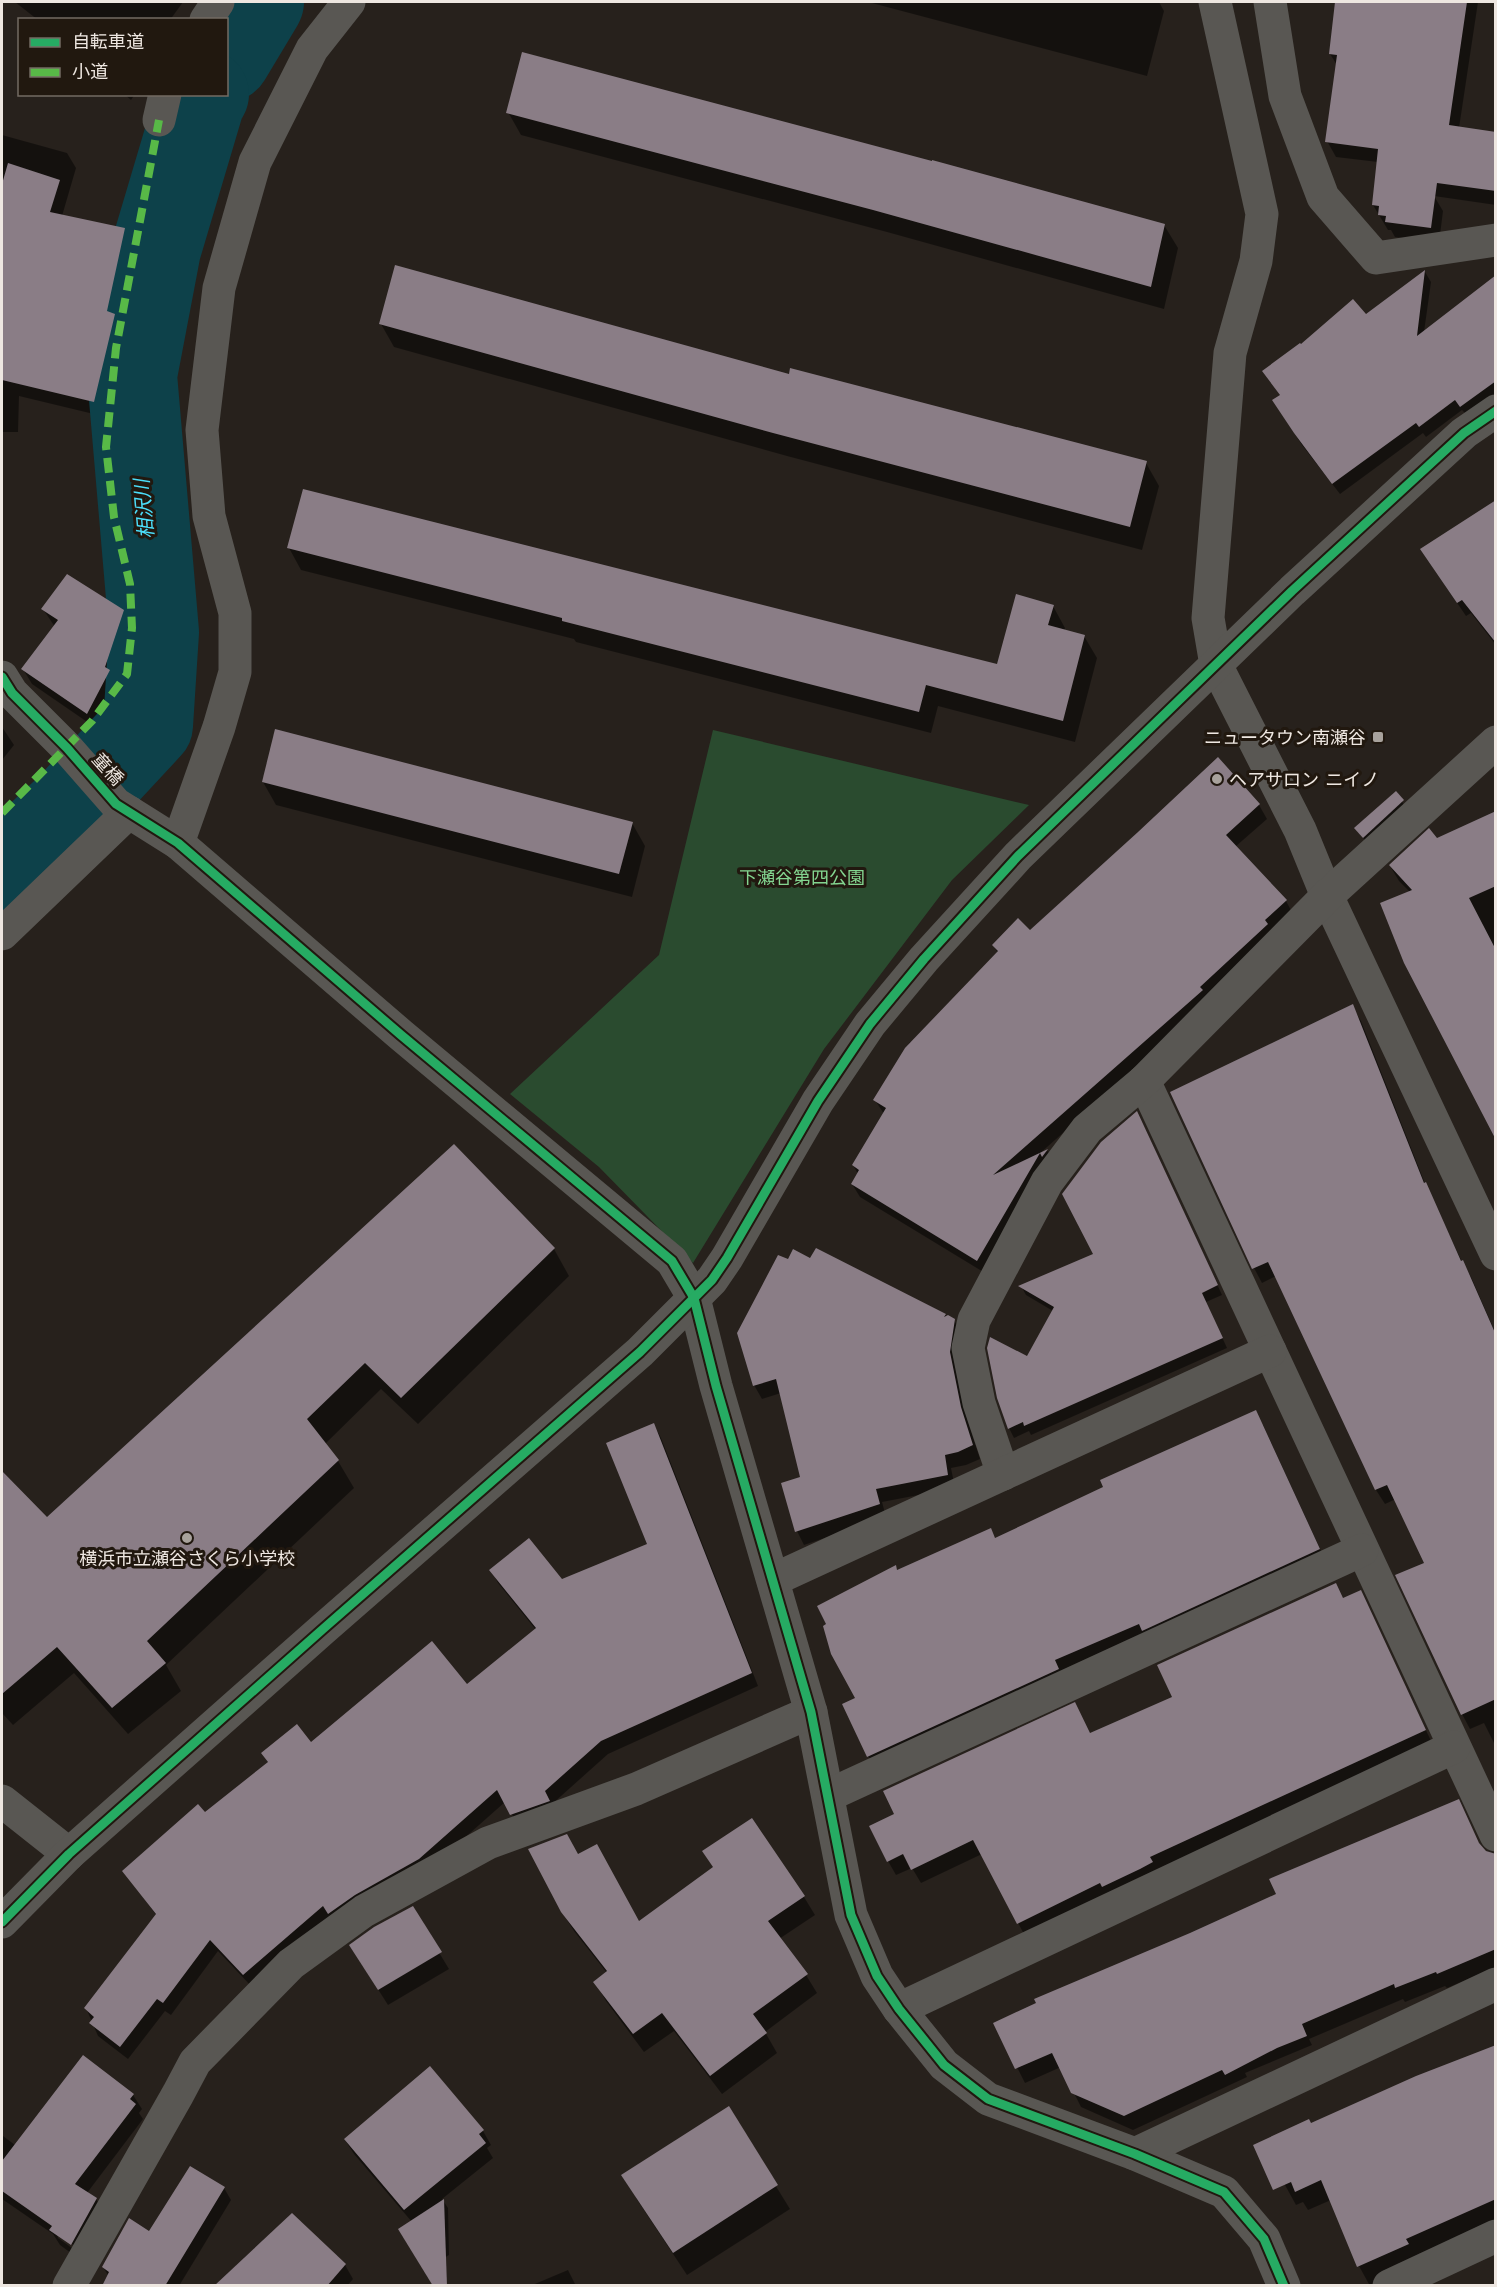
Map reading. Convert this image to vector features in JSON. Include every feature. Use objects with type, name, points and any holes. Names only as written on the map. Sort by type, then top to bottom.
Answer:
[{"type":"street","points":[[207,18],[218,2]]},
{"type":"street","points":[[178,843],[219,727],[235,672],[235,613],[209,516],[202,430],[219,288],[255,162],[312,49],[349,2]]},
{"type":"street","points":[[1215,2],[1262,214],[1256,261],[1230,353],[1208,618],[1216,665],[1300,830],[1327,896],[1496,1254]]},
{"type":"street","points":[[1270,2],[1285,96],[1323,197],[1376,258],[1496,240]]},
{"type":"street","points":[[2,1922],[69,1854],[640,1352],[712,1280],[818,1101],[870,1024],[924,959],[1018,856],[1216,665],[1464,433],[1496,411]]},
{"type":"street","name":"童橋","points":[[2,677],[12,693],[123,808],[178,843],[418,1050],[672,1261],[693,1298],[716,1386],[811,1712],[851,1915],[878,1976],[899,2009],[944,2066],[988,2098],[1135,2154],[1224,2192],[1264,2239],[1284,2286]]},
{"type":"street","points":[[1003,1474],[979,1403],[968,1348],[974,1320],[1047,1182],[1087,1129],[1144,1082],[1327,896],[1496,742]]},
{"type":"street","points":[[2,934],[123,808]]},
{"type":"street","points":[[1144,1082],[1496,1835]]},
{"type":"street","points":[[773,1580],[1270,1351]]},
{"type":"street","points":[[829,1795],[1362,1550]]},
{"type":"street","points":[[69,2286],[195,2061],[291,1964],[364,1911],[488,1843],[636,1790],[811,1712]]},
{"type":"street","points":[[899,2009],[1454,1747]]},
{"type":"street","points":[[2,1802],[69,1854]]},
{"type":"street","points":[[1135,2154],[1496,1984]]},
{"type":"street","points":[[1389,2286],[1496,2236]]},
{"type":"green space","name":"下瀬谷第四公園","points":[[713,730],[1029,805],[952,880],[824,1049],[693,1263],[599,1167],[510,1094],[659,955]]},
{"type":"building","points":[[1335,2],[1467,2],[1449,125],[1496,132],[1496,191],[1437,183],[1431,228],[1385,222],[1386,216],[1378,215],[1379,206],[1372,205],[1378,149],[1325,142],[1337,55],[1329,54]]},
{"type":"building","points":[[522,52],[1165,224],[1151,287],[873,210],[506,113]]},
{"type":"building","points":[[8,163],[60,180],[50,212],[125,228],[107,311],[115,314],[94,402],[2,380],[2,184]]},
{"type":"building","points":[[395,265],[789,374],[790,368],[1147,461],[1130,527],[773,433],[379,324]]},
{"type":"building","points":[[1425,270],[1417,336],[1496,275],[1496,381],[1460,407],[1455,400],[1419,427],[1416,423],[1332,484],[1272,400],[1280,395],[1262,371],[1301,344],[1353,299],[1366,314]]},
{"type":"building","points":[[303,489],[997,664],[1016,594],[1054,605],[1048,625],[1085,635],[1063,721],[926,685],[919,712],[287,548]]},
{"type":"building","points":[[1496,500],[1496,643],[1462,600],[1457,603],[1420,549]]},
{"type":"building","points":[[67,574],[124,610],[105,667],[110,670],[87,714],[21,669],[58,620],[41,609]]},
{"type":"building","points":[[275,729],[633,822],[619,874],[262,782]]},
{"type":"building","points":[[1218,757],[1260,804],[1226,835],[1287,900],[1265,920],[1268,924],[1200,987],[1203,990],[993,1175],[1048,1149],[1042,1157],[1040,1153],[977,1261],[851,1184],[859,1170],[852,1165],[886,1108],[873,1100],[905,1048],[998,951],[992,945],[1018,918],[1030,930]]},
{"type":"building","points":[[1396,791],[1404,800],[1363,838],[1354,828]]},
{"type":"building","points":[[1496,811],[1496,886],[1469,898],[1496,950],[1496,1140],[1404,963],[1380,903],[1412,890],[1389,865],[1429,828],[1437,838]]},
{"type":"building","points":[[1353,1004],[1424,1183],[1426,1182],[1461,1261],[1463,1260],[1496,1335],[1496,1699],[1461,1715],[1395,1575],[1424,1563],[1387,1485],[1375,1490],[1268,1262],[1252,1269],[1170,1092]]},
{"type":"building","points":[[1137,1111],[1218,1285],[1202,1293],[1223,1338],[1024,1426],[1023,1422],[1008,1429],[997,1398],[987,1348],[990,1337],[1027,1356],[1054,1307],[1018,1286],[1093,1254],[1062,1194],[1101,1142]]},
{"type":"building","points":[[454,1144],[555,1248],[401,1398],[365,1363],[307,1419],[339,1460],[147,1641],[166,1663],[112,1708],[57,1647],[2,1694],[2,1471],[47,1517]]},
{"type":"building","points":[[816,1248],[946,1314],[944,1317],[948,1315],[955,1319],[950,1352],[961,1407],[973,1445],[945,1455],[948,1475],[876,1489],[880,1504],[795,1532],[781,1483],[800,1477],[776,1379],[753,1386],[737,1333],[778,1255],[788,1259],[793,1249],[810,1258]]},
{"type":"building","points":[[1256,1410],[1320,1549],[1142,1631],[1139,1624],[1055,1660],[1059,1669],[867,1757],[842,1704],[855,1698],[831,1654],[823,1626],[826,1624],[817,1606],[896,1565],[897,1570],[991,1528],[995,1538],[1103,1487],[1100,1480]]},
{"type":"building","points":[[654,1423],[752,1673],[601,1741],[545,1791],[550,1801],[510,1815],[497,1790],[419,1859],[355,1895],[328,1914],[323,1906],[243,1975],[210,1940],[163,2003],[157,1999],[120,2047],[89,2023],[94,2017],[84,2008],[156,1914],[122,1871],[198,1804],[205,1812],[268,1762],[261,1753],[297,1724],[311,1742],[432,1641],[467,1684],[536,1628],[489,1570],[529,1538],[562,1579],[647,1544],[606,1443]]},
{"type":"building","points":[[1336,1583],[1343,1598],[1361,1590],[1426,1730],[1150,1857],[1153,1862],[1140,1869],[1102,1887],[1100,1883],[1017,1924],[973,1840],[911,1870],[903,1854],[887,1862],[869,1826],[894,1814],[883,1791],[1075,1702],[1090,1733],[1172,1697],[1157,1665]]},
{"type":"building","points":[[1459,1799],[1479,1843],[1486,1851],[1496,1854],[1496,1949],[1437,1974],[1436,1972],[1395,1988],[1394,1984],[1302,2024],[1307,2036],[1277,2048],[1225,2075],[1222,2070],[1124,2116],[1071,2093],[1052,2053],[1015,2069],[993,2023],[1036,2003],[1034,1999],[1276,1894],[1269,1879]]},
{"type":"building","points":[[752,1818],[805,1896],[768,1921],[808,1974],[753,2014],[767,2033],[710,2076],[662,2013],[633,2034],[593,1982],[607,1971],[561,1912],[528,1849],[567,1834],[578,1854],[597,1844],[639,1921],[713,1867],[702,1851]]},
{"type":"building","points":[[413,1906],[442,1952],[378,1990],[349,1945],[374,1927]]},
{"type":"building","points":[[1496,2045],[1496,2199],[1406,2239],[1409,2244],[1357,2267],[1321,2180],[1295,2192],[1291,2182],[1273,2190],[1253,2145],[1309,2119],[1311,2123],[1416,2076]]},
{"type":"building","points":[[83,2055],[134,2094],[130,2099],[136,2104],[75,2184],[97,2198],[71,2245],[49,2230],[52,2226],[2,2191],[2,2161]]},
{"type":"building","points":[[430,2066],[484,2130],[479,2134],[486,2143],[404,2210],[344,2139]]},
{"type":"building","points":[[729,2106],[778,2185],[673,2253],[621,2175]]},
{"type":"building","points":[[190,2166],[225,2187],[165,2286],[102,2286],[109,2272],[102,2267],[129,2218],[149,2231]]},
{"type":"building","points":[[444,2199],[447,2286],[433,2286],[398,2229]]},
{"type":"building","points":[[292,2213],[346,2264],[327,2286],[214,2286]]},
{"type":"waterway","name":"相沢川","points":[[228,54],[259,2]]},
{"type":"waterway","name":"相沢川","points":[[2,873],[70,809],[148,725],[154,632],[132,375],[156,249],[203,96]]},
{"type":"marked path","points":[[2,813],[92,721],[127,674],[132,628],[130,584],[114,517],[106,447],[116,348],[159,120]]},
{"type":"cycle path","points":[[2,1922],[69,1854],[640,1352],[712,1280],[818,1101],[870,1024],[924,959],[1018,856],[1292,591],[1464,433],[1496,411]]},
{"type":"cycle path","points":[[2,677],[12,693],[67,748],[116,804],[178,843],[401,1035],[672,1261],[694,1298],[716,1386],[811,1712],[851,1915],[877,1976],[899,2009],[944,2065],[988,2099],[1135,2154],[1224,2192],[1264,2239],[1284,2286]]},
{"type":"place","name":"ニュータウン南瀬谷","points":[[1378,737]]},
{"type":"place","name":"ヘアサロン ニイノ","points":[[1217,779]]},
{"type":"place","name":"横浜市立瀬谷さくら小学校","points":[[187,1538]]}]
